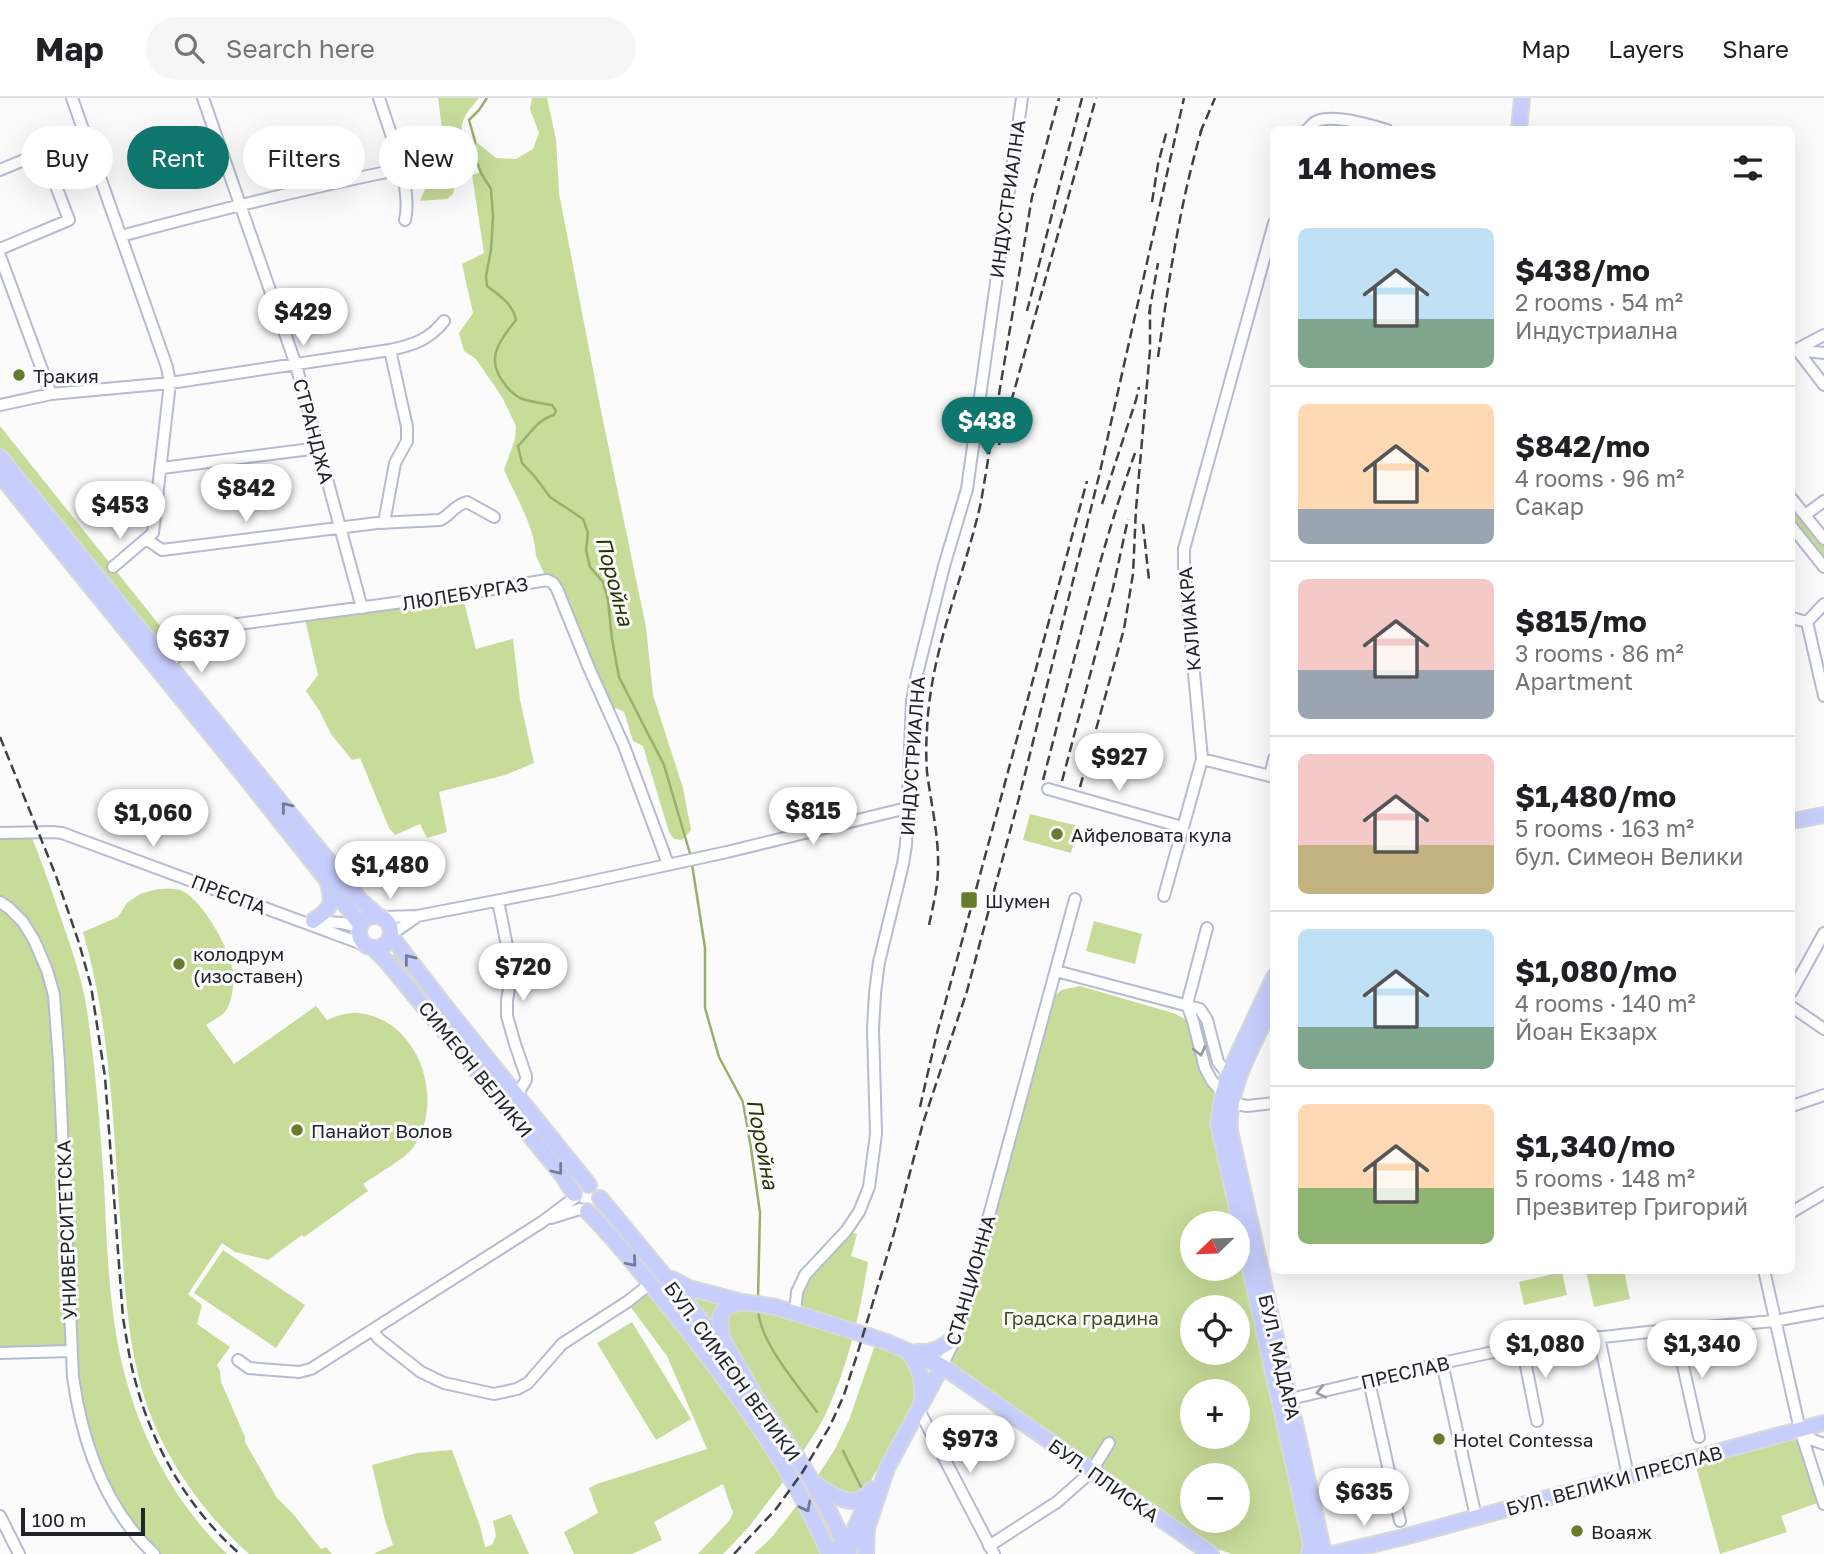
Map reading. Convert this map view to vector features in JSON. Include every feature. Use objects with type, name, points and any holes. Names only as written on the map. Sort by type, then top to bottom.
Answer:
[{"type":"main road","points":[[1519,126],[1522,98]]},
{"type":"main road","points":[[0,457],[360,900],[390,924],[392,935],[445,1006],[589,1185],[596,1188],[600,1195],[597,1206],[579,1203],[582,1186],[589,1185]]},
{"type":"main road","points":[[0,475],[326,879],[360,926],[360,937],[369,947],[385,946],[392,935]]},
{"type":"main road","points":[[1795,820],[1824,815]]},
{"type":"main road","points":[[313,921],[326,912],[331,903],[326,879]]},
{"type":"main road","points":[[360,926],[367,918],[380,916]]},
{"type":"main road","name":"СИМЕОН ВЕЛИКИ","points":[[369,947],[387,962],[501,1099],[563,1176],[579,1203]]},
{"type":"main road","name":"БУЛ. МАДАРА","points":[[1270,987],[1219,1114],[1219,1131],[1324,1554]]},
{"type":"main road","name":"БУЛ. МАДАРА","points":[[1232,1080],[1270,1009]]},
{"type":"main road","name":"БУЛ. СИМЕОН ВЕЛИКИ","points":[[600,1199],[709,1330],[753,1392],[814,1484],[834,1520],[846,1551]]},
{"type":"main road","name":"БУЛ. СИМЕОН ВЕЛИКИ","points":[[579,1203],[650,1284],[710,1359],[789,1474],[826,1548]]},
{"type":"main road","points":[[660,1271],[689,1288],[743,1302]]},
{"type":"main road","points":[[743,1302],[728,1306],[722,1312],[719,1329],[753,1392]]},
{"type":"main road","name":"БУЛ. ПЛИСКА","points":[[743,1302],[795,1312],[909,1351],[942,1367],[1208,1553]]},
{"type":"main road","points":[[909,1351],[927,1353],[940,1350],[956,1337]]},
{"type":"main road","points":[[909,1351],[918,1367],[923,1385],[920,1407]]},
{"type":"main road","name":"СТАНЦИОННА","points":[[867,1528],[887,1468],[942,1367]]},
{"type":"main road","name":"БУЛ. МАДАРА","points":[[1284,1400],[1311,1544],[1310,1554]]},
{"type":"main road","name":"БУЛ. ВЕЛИКИ ПРЕСЛАВ","points":[[1332,1554],[1824,1423]]},
{"type":"main road","points":[[846,1551],[866,1503],[887,1468]]},
{"type":"main road","points":[[814,1484],[844,1501],[852,1501],[869,1493],[887,1468]]},
{"type":"main road","points":[[846,1551],[867,1528]]},
{"type":"main road","points":[[866,1554],[867,1528]]},
{"type":"main road","name":"БУЛ. ВЕЛИКИ ПРЕСЛАВ","points":[[1356,1554],[1404,1537]]},
{"type":"main road","points":[[826,1548],[832,1546],[846,1551]]},
{"type":"street","points":[[72,98],[167,367],[170,383],[153,533],[113,567]]},
{"type":"street","name":"СТРАНДЖА","points":[[203,98],[296,365],[362,608]]},
{"type":"street","points":[[379,98],[388,126]]},
{"type":"street","name":"ИНДУСТРИАЛНА","points":[[795,1312],[797,1292],[805,1275],[846,1231],[859,1212],[869,1188],[876,1133],[873,1028],[875,993],[879,962],[906,845],[912,701],[944,566],[967,489],[1022,98]]},
{"type":"street","points":[[1310,126],[1314,122],[1328,118],[1372,126]]},
{"type":"street","points":[[0,170],[43,152],[69,220],[0,248]]},
{"type":"street","points":[[121,236],[240,204],[379,174]]},
{"type":"street","points":[[404,189],[408,210],[405,220]]},
{"type":"street","name":"КАЛИАКРА","points":[[1164,896],[1202,759],[1184,549],[1270,237]]},
{"type":"street","points":[[0,256],[51,394]]},
{"type":"street","points":[[0,405],[51,394],[170,383],[390,350],[430,336],[443,321]]},
{"type":"street","points":[[1795,350],[1824,335]]},
{"type":"street","points":[[384,523],[395,463],[407,441],[407,427],[390,350]]},
{"type":"street","points":[[1795,351],[1824,354]]},
{"type":"street","points":[[1795,352],[1824,385]]},
{"type":"street","points":[[162,468],[319,448]]},
{"type":"street","points":[[1805,515],[1824,501]]},
{"type":"street","points":[[146,539],[162,550],[340,527],[440,520],[459,503],[467,502],[494,517]]},
{"type":"street","points":[[1795,503],[1824,538]]},
{"type":"street","points":[[1795,531],[1824,567]]},
{"type":"street","name":"ЛЮЛЕБУРГАЗ","points":[[169,664],[199,638],[231,625],[547,580],[558,589],[584,657],[674,863]]},
{"type":"street","points":[[1807,622],[1824,604]]},
{"type":"street","points":[[1795,619],[1807,622]]},
{"type":"street","points":[[1807,622],[1824,696]]},
{"type":"street","points":[[1202,759],[1270,776]]},
{"type":"street","points":[[1048,789],[1182,827]]},
{"type":"street","points":[[380,916],[417,916],[498,901],[712,855],[907,808]]},
{"type":"street","name":"ПРЕСПА","points":[[0,837],[62,833],[369,947]]},
{"type":"street","name":"СТАНЦИОННА","points":[[942,1367],[956,1337],[1075,899]]},
{"type":"street","points":[[498,901],[512,971],[507,1016],[526,1076],[517,1095]]},
{"type":"street","name":"УНИВЕРСИТЕТСКА","points":[[3,903],[23,922],[34,940],[54,995],[72,1377],[77,1406],[93,1461],[118,1509],[154,1554]]},
{"type":"street","points":[[392,935],[417,916]]},
{"type":"street","points":[[297,920],[360,926]]},
{"type":"street","points":[[1207,928],[1187,1004],[1205,1068],[1227,1098],[1247,1106],[1270,1103]]},
{"type":"street","points":[[1795,986],[1824,933]]},
{"type":"street","points":[[1056,971],[1200,1009],[1204,1013],[1218,1062],[1232,1080]]},
{"type":"street","points":[[1795,1009],[1824,1029]]},
{"type":"street","points":[[1795,1105],[1824,1095]]},
{"type":"street","points":[[1795,1210],[1824,1193]]},
{"type":"street","points":[[238,1360],[249,1368],[299,1372],[311,1369],[542,1222],[579,1203]]},
{"type":"street","points":[[1765,1274],[1800,1430],[1824,1504]]},
{"type":"street","points":[[372,1329],[379,1339],[421,1373],[444,1382],[494,1394],[517,1389],[528,1383],[562,1344],[650,1284]]},
{"type":"street","name":"ПРЕСЛАВ","points":[[1284,1400],[1522,1346],[1774,1321],[1824,1312]]},
{"type":"street","points":[[1675,1330],[1699,1437]]},
{"type":"street","points":[[1599,1337],[1628,1476]]},
{"type":"street","points":[[1522,1346],[1537,1421]]},
{"type":"street","points":[[0,1353],[71,1351]]},
{"type":"street","points":[[1442,1363],[1476,1517]]},
{"type":"street","points":[[1369,1381],[1400,1521]]},
{"type":"street","points":[[920,1407],[991,1550],[1056,1502],[1091,1472],[1109,1443]]},
{"type":"street","points":[[1800,1430],[1824,1444]]},
{"type":"street","points":[[0,1516],[19,1554]]},
{"type":"green space","points":[[438,98],[479,98],[465,116],[462,126],[442,126]]},
{"type":"green space","points":[[532,98],[547,98],[556,139],[559,193],[646,627],[653,695],[683,788],[691,830],[682,840],[674,839],[669,832],[643,746],[633,741],[624,712],[616,708],[610,713],[536,556],[528,522],[504,470],[515,439],[516,426],[502,397],[476,359],[464,351],[459,333],[473,313],[462,264],[484,253],[474,189],[478,189],[478,173],[481,172],[478,164],[478,143],[496,158],[516,159],[533,149],[539,133],[530,109]]},
{"type":"green space","points":[[425,189],[454,189],[447,199],[420,201]]},
{"type":"green space","points":[[0,426],[181,652],[169,664],[0,457]]},
{"type":"green space","points":[[1795,503],[1824,539],[1824,567],[1795,531]]},
{"type":"green space","points":[[462,594],[476,649],[513,639],[520,700],[534,763],[505,775],[439,792],[447,832],[427,838],[420,824],[395,835],[389,828],[360,758],[352,760],[331,734],[306,691],[318,675],[304,615]]},
{"type":"green space","points":[[1030,814],[1078,826],[1071,853],[1023,840]]},
{"type":"green space","points":[[0,833],[30,833],[82,984],[97,1093],[112,1304],[117,1340],[135,1408],[163,1471],[203,1528],[227,1554],[154,1554],[148,1548],[93,1461],[71,1351],[0,1353]]},
{"type":"green space","points":[[158,889],[178,889],[197,903],[213,925],[231,961],[231,1000],[220,1016],[206,1025],[234,1064],[316,1006],[327,1020],[358,1013],[380,1019],[398,1030],[412,1047],[427,1087],[427,1109],[422,1130],[412,1149],[363,1184],[368,1191],[268,1260],[235,1252],[222,1243],[188,1294],[202,1305],[197,1324],[230,1347],[217,1365],[245,1442],[277,1498],[321,1549],[326,1547],[332,1554],[249,1554],[214,1518],[183,1478],[158,1433],[141,1386],[126,1302],[105,1038],[83,932],[118,917],[127,903],[140,894]]},
{"type":"green space","points":[[1094,921],[1142,934],[1135,964],[1086,951]]},
{"type":"green space","points":[[396,951],[576,1175],[570,1179],[391,957]]},
{"type":"green space","name":"Градска градина","points":[[1080,986],[1176,1014],[1188,1021],[1202,1078],[1216,1094],[1233,1211],[1180,1211],[1180,1281],[1248,1281],[1305,1539],[1301,1554],[1232,1554],[1214,1548],[1192,1533],[1250,1533],[1250,1463],[1180,1463],[1180,1524],[950,1364],[957,1348],[1055,996],[1061,990]]},
{"type":"green space","points":[[607,1213],[709,1339],[768,1419],[841,1543],[831,1543],[829,1554],[754,1554],[772,1537],[802,1499],[789,1474],[748,1528],[723,1554],[698,1554],[729,1521],[733,1513],[723,1484],[654,1522],[662,1540],[632,1554],[574,1554],[564,1532],[598,1513],[589,1488],[707,1449],[667,1356],[627,1302],[650,1284],[602,1217]]},
{"type":"green space","points":[[846,1231],[857,1234],[851,1256],[868,1262],[861,1301],[847,1358],[834,1395],[820,1425],[798,1459],[722,1338],[728,1306],[795,1312],[797,1292]]},
{"type":"green space","points":[[223,1250],[305,1305],[276,1348],[194,1293]]},
{"type":"green space","points":[[1562,1274],[1567,1295],[1524,1305],[1519,1282]]},
{"type":"green space","points":[[1587,1274],[1625,1274],[1630,1299],[1594,1307]]},
{"type":"green space","points":[[687,1293],[727,1303],[716,1332]]},
{"type":"green space","points":[[632,1322],[691,1419],[656,1440],[597,1343]]},
{"type":"green space","points":[[875,1345],[905,1355],[912,1366],[916,1387],[914,1404],[869,1484],[856,1496],[840,1495],[817,1477],[849,1420]]},
{"type":"green space","points":[[1800,1430],[1823,1501],[1781,1516],[1787,1532],[1720,1554],[1694,1459]]},
{"type":"green space","points":[[452,1450],[485,1547],[492,1545],[496,1536],[493,1521],[511,1514],[529,1554],[373,1554],[393,1545],[372,1465],[417,1453]]},
{"type":"waterway","name":"Поройна","points":[[487,98],[469,120],[475,141],[474,154],[491,189],[493,217],[487,286],[509,305],[516,320],[500,343],[495,366],[509,390],[520,398],[552,405],[556,411],[538,424],[518,446],[522,463],[550,497],[583,519],[588,533],[586,550],[590,567],[603,582],[608,600],[619,677],[664,765],[691,857]]},
{"type":"waterway","name":"Поройна","points":[[692,864],[705,948],[705,1008],[719,1057],[743,1102],[751,1148],[760,1213],[758,1298]]},
{"type":"waterway","points":[[758,1308],[760,1321],[772,1348],[817,1412]]},
{"type":"waterway","points":[[843,1451],[862,1489]]},
{"type":"railway","points":[[929,925],[938,867],[927,767],[929,701],[941,643],[981,502],[1032,197],[1059,98]]},
{"type":"railway","points":[[1027,311],[1082,98]]},
{"type":"railway","points":[[999,445],[1096,98]]},
{"type":"railway","points":[[734,1554],[776,1509],[802,1473],[830,1426],[856,1358],[894,1233],[923,1123],[967,991],[1019,798],[1099,476],[1184,98]]},
{"type":"railway","points":[[1200,133],[1215,98]]},
{"type":"railway","points":[[1158,357],[1182,211],[1203,125]]},
{"type":"railway","points":[[1152,202],[1167,130]]},
{"type":"railway","points":[[1149,314],[1158,263]]},
{"type":"railway","points":[[1080,787],[1124,629],[1133,574],[1150,350],[1150,306]]},
{"type":"railway","points":[[1102,504],[1139,387]]},
{"type":"railway","points":[[1043,780],[1097,574],[1135,453]]},
{"type":"railway","points":[[920,1107],[937,1033],[1087,481]]},
{"type":"railway","points":[[1062,781],[1113,588],[1128,519]]},
{"type":"railway","points":[[1143,524],[1149,580]]},
{"type":"railway","points":[[0,737],[56,876],[91,986],[105,1077],[123,1318],[137,1387],[153,1433],[176,1478],[205,1518],[240,1554]]},
{"type":"place","name":"Тракия","points":[[19,375]]},
{"type":"place","name":"Айфеловата кула","points":[[1057,834]]},
{"type":"place","name":"Шумен","points":[[969,900]]},
{"type":"place","name":"колодрум (изоставен)","points":[[179,964]]},
{"type":"place","name":"Панайот Волов","points":[[297,1130]]},
{"type":"place","name":"Hotel Contessa","points":[[1439,1439]]},
{"type":"place","name":"Воаяж","points":[[1577,1531]]}]
